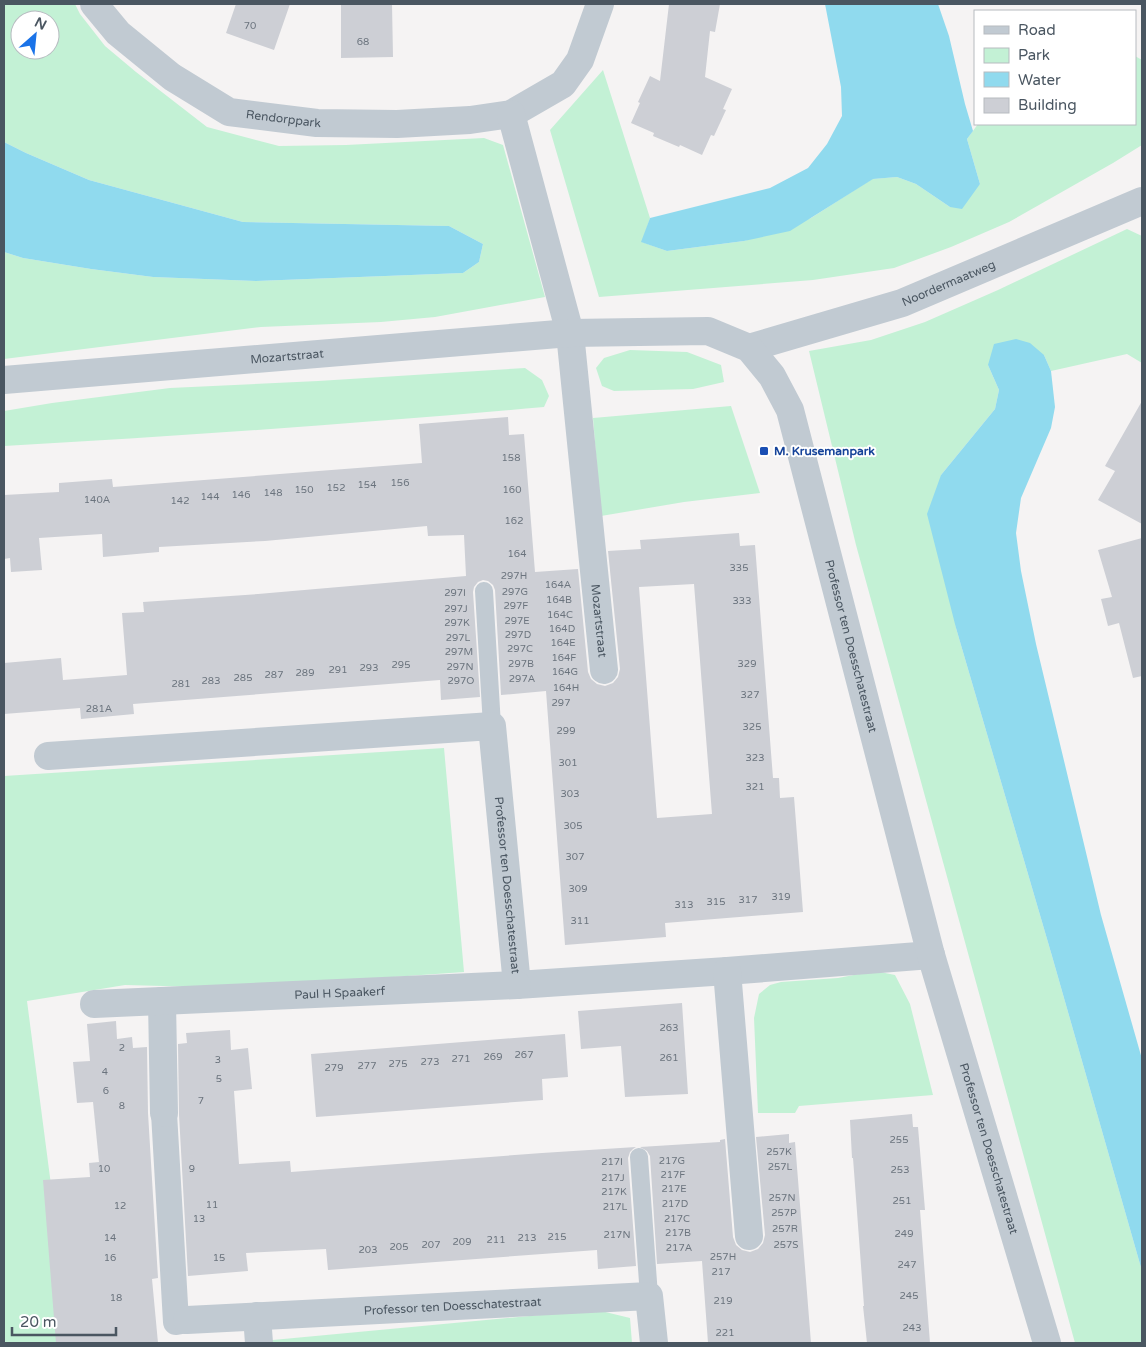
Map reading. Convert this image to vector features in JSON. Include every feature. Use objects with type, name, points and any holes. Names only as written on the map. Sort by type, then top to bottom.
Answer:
[{"type":"street","name":"Rendorppark","points":[[94,4],[118,33],[172,77],[229,112],[317,123],[388,124],[470,120],[511,114],[563,84],[580,60],[600,4]]},
{"type":"street","points":[[511,114],[570,333]]},
{"type":"street","name":"Noordermaatweg","points":[[749,348],[902,303],[1142,201]]},
{"type":"street","name":"Mozartstraat","points":[[4,380],[570,333],[708,331],[749,348]]},
{"type":"street","name":"Mozartstraat","points":[[570,333],[604,670]]},
{"type":"street","name":"Professor ten Doesschatestraat","points":[[749,348],[772,376],[790,410],[931,955],[1047,1343]]},
{"type":"street","points":[[48,756],[492,726]]},
{"type":"street","name":"Professor ten Doesschatestraat","points":[[492,726],[518,985],[931,955]]},
{"type":"street","points":[[727,971],[749,1236]]},
{"type":"street","name":"Paul H Spaakerf","points":[[94,1004],[518,985]]},
{"type":"street","points":[[162,1001],[164,1113],[176,1322],[187,1320]]},
{"type":"street","points":[[649,1296],[654,1343]]},
{"type":"street","name":"Professor ten Doesschatestraat","points":[[187,1320],[649,1296]]},
{"type":"street","points":[[257,1316],[259,1343]]},
{"type":"lane","name":"Professor ten Doesschatestraat","points":[[484,591],[492,726]]},
{"type":"lane","points":[[639,1157],[649,1296]]},
{"type":"green space","points":[[4,4],[75,4],[80,14],[105,46],[207,127],[279,146],[346,145],[484,138],[503,145],[545,297],[435,317],[381,322],[261,327],[4,359],[4,252],[23,258],[153,277],[256,281],[463,273],[479,262],[483,244],[449,226],[243,222],[89,180],[4,142]]},
{"type":"green space","points":[[1136,57],[1142,60],[1142,145],[1009,222],[951,247],[894,268],[813,280],[599,297],[550,130],[603,70],[650,218],[642,242],[667,251],[744,241],[811,218],[872,179],[897,177],[916,184],[950,207],[980,184],[967,139],[977,125],[1136,125]]},
{"type":"green space","points":[[1127,229],[1142,236],[1142,363],[1127,354],[1051,371],[1044,355],[988,365],[999,390],[995,409],[941,475],[956,628],[1142,1271],[1142,1343],[1075,1343],[856,545],[809,351],[871,340],[925,322]]},
{"type":"green space","points":[[630,350],[687,352],[721,365],[724,382],[693,389],[614,391],[602,386],[596,368],[604,358]]},
{"type":"green space","points":[[525,368],[542,380],[549,396],[544,407],[274,429],[4,446],[4,411],[52,403],[170,388]]},
{"type":"green space","points":[[731,406],[760,493],[684,502],[601,516],[593,418]]},
{"type":"green space","points":[[444,748],[464,972],[294,984],[201,987],[125,985],[27,1001],[63,1277],[67,1343],[4,1343],[4,776]]},
{"type":"green space","points":[[875,971],[895,975],[910,1004],[933,1095],[799,1106],[795,1113],[758,1113],[754,1018],[759,994],[770,985],[781,982],[838,978]]},
{"type":"green space","points":[[597,1310],[630,1318],[632,1343],[242,1343],[540,1315]]},
{"type":"water","points":[[825,4],[938,4],[949,36],[973,131],[967,139],[980,184],[962,209],[950,207],[916,184],[897,177],[873,179],[790,231],[744,241],[667,251],[641,242],[650,218],[770,188],[808,168],[827,144],[842,116],[841,87]]},
{"type":"water","points":[[4,142],[89,180],[243,222],[449,226],[483,244],[479,262],[463,273],[256,281],[153,277],[23,258],[4,252]]},
{"type":"water","points":[[1016,339],[1030,343],[1044,355],[1051,371],[1055,407],[1051,428],[1021,498],[1016,533],[1021,571],[1036,644],[1101,915],[1142,1059],[1142,1271],[956,628],[927,514],[941,475],[995,409],[999,390],[988,365],[994,344]]},
{"type":"building","points":[[236,4],[290,4],[274,50],[226,33]]},
{"type":"building","points":[[341,4],[392,4],[393,57],[341,58]]},
{"type":"building","points":[[669,4],[720,4],[715,32],[710,31],[705,77],[732,89],[723,109],[726,110],[714,136],[711,135],[702,155],[653,136],[654,133],[631,123],[650,76],[660,81]]},
{"type":"building","points":[[1142,401],[1142,524],[1098,500],[1115,471],[1105,466]]},
{"type":"building","points":[[508,417],[509,435],[524,434],[535,572],[578,569],[588,672],[591,679],[597,684],[605,686],[613,683],[618,677],[620,669],[608,551],[641,549],[640,540],[739,533],[740,546],[755,545],[773,778],[779,778],[780,798],[794,797],[803,912],[665,923],[666,937],[565,945],[546,691],[501,695],[495,590],[488,581],[478,582],[473,592],[480,697],[441,700],[440,680],[133,704],[134,714],[81,719],[80,708],[4,714],[4,663],[61,658],[63,680],[127,675],[122,613],[144,612],[143,602],[466,576],[464,535],[428,536],[427,526],[265,541],[159,547],[159,552],[103,557],[102,534],[39,538],[42,570],[11,572],[10,558],[4,559],[4,495],[59,492],[59,483],[112,479],[113,487],[422,463],[419,424]],"holes":[[[694,584],[712,814],[657,818],[639,587]]]},
{"type":"building","points":[[1142,538],[1142,676],[1133,678],[1119,623],[1108,626],[1101,599],[1112,597],[1098,550]]},
{"type":"building","points":[[682,1003],[688,1094],[625,1097],[621,1046],[581,1049],[578,1011]]},
{"type":"building","points":[[116,1021],[117,1039],[132,1037],[133,1048],[147,1047],[148,1113],[158,1278],[152,1279],[158,1343],[56,1343],[43,1180],[90,1177],[89,1163],[99,1162],[93,1102],[77,1103],[73,1062],[90,1061],[87,1024]]},
{"type":"building","points":[[230,1030],[231,1050],[248,1048],[252,1089],[234,1091],[239,1164],[290,1161],[291,1172],[636,1147],[630,1152],[628,1158],[636,1266],[598,1269],[597,1250],[328,1270],[326,1249],[246,1253],[248,1271],[188,1276],[179,1115],[178,1044],[187,1043],[186,1033]]},
{"type":"building","points":[[565,1034],[568,1077],[542,1079],[543,1100],[316,1117],[311,1054]]},
{"type":"building","points":[[912,1114],[913,1127],[918,1127],[925,1210],[920,1210],[930,1343],[867,1343],[850,1120]]},
{"type":"building","points":[[789,1134],[789,1143],[795,1142],[811,1343],[708,1343],[702,1261],[657,1264],[650,1156],[647,1151],[640,1147],[720,1142],[720,1140],[725,1139],[733,1237],[736,1245],[742,1250],[750,1252],[758,1249],[763,1243],[765,1235],[756,1137]]},
{"type":"place","name":"M. Krusemanpark","points":[[764,451]]}]
